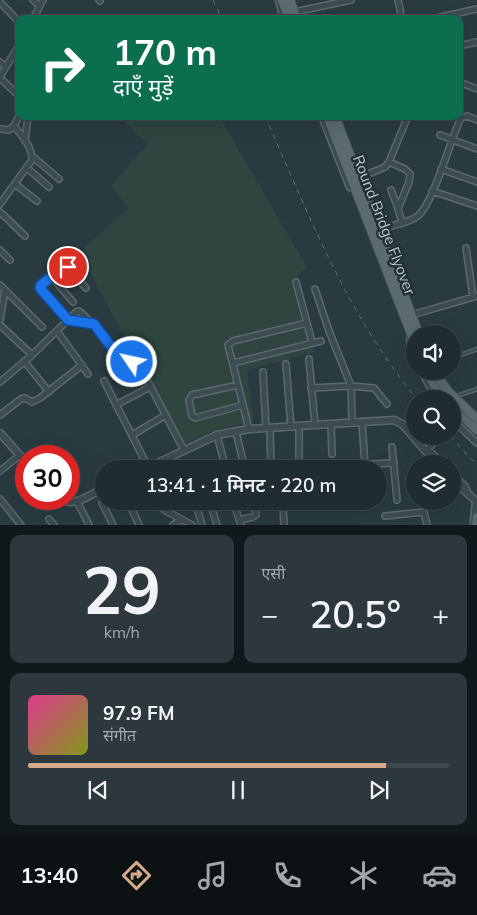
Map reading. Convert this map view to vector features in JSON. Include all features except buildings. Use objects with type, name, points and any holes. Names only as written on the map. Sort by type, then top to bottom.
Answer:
[{"type":"main road","points":[[280,0],[292,15]]},
{"type":"main road","points":[[291,0],[293,15]]},
{"type":"main road","name":"Round Bridge Flyover","points":[[329,120],[408,325]]},
{"type":"main road","name":"Round Bridge Flyover","points":[[339,120],[417,325]]},
{"type":"main road","points":[[441,380],[448,391],[477,418]]},
{"type":"main road","points":[[461,415],[477,430]]},
{"type":"main road","points":[[475,525],[477,517]]},
{"type":"street","points":[[33,0],[39,6]]},
{"type":"street","points":[[36,15],[43,0]]},
{"type":"street","points":[[297,15],[351,0]]},
{"type":"street","points":[[398,0],[401,15]]},
{"type":"street","points":[[0,2],[15,18]]},
{"type":"street","points":[[450,15],[477,9]]},
{"type":"street","points":[[463,45],[477,42]]},
{"type":"street","points":[[15,52],[0,77],[15,92]]},
{"type":"street","points":[[0,62],[6,67]]},
{"type":"street","points":[[463,84],[477,89]]},
{"type":"street","points":[[463,117],[467,116],[477,120]]},
{"type":"street","points":[[0,129],[6,131],[14,126],[17,120]]},
{"type":"street","points":[[25,140],[28,120]]},
{"type":"street","points":[[324,120],[406,330]]},
{"type":"street","points":[[339,120],[362,176],[418,325]]},
{"type":"street","points":[[362,176],[385,167],[389,162],[406,120]]},
{"type":"street","points":[[382,229],[419,215],[432,192],[460,120]]},
{"type":"street","points":[[0,204],[27,168],[32,157],[31,150],[14,126]]},
{"type":"street","points":[[440,136],[477,149]]},
{"type":"street","points":[[32,157],[59,179]]},
{"type":"street","points":[[389,162],[405,169],[410,174],[409,182],[398,209]]},
{"type":"street","points":[[27,168],[49,187]]},
{"type":"street","points":[[441,169],[477,182]]},
{"type":"street","points":[[16,184],[36,201]]},
{"type":"street","points":[[391,190],[402,222]]},
{"type":"street","points":[[432,192],[477,206]]},
{"type":"street","points":[[0,212],[25,236]]},
{"type":"street","points":[[415,314],[475,297],[466,248]]},
{"type":"street","points":[[0,250],[10,260]]},
{"type":"street","points":[[86,288],[66,266],[51,276],[40,288],[68,320],[94,324]]},
{"type":"street","points":[[51,276],[73,302]]},
{"type":"street","points":[[296,282],[312,343]]},
{"type":"street","points":[[0,285],[42,327]]},
{"type":"street","points":[[315,289],[350,386],[352,423]]},
{"type":"street","points":[[0,320],[5,290]]},
{"type":"street","points":[[0,382],[79,311],[94,324],[123,362],[126,364],[134,362],[138,364],[184,450]]},
{"type":"street","points":[[249,429],[228,345],[230,342],[307,323]]},
{"type":"street","points":[[0,325],[32,355]]},
{"type":"street","points":[[57,331],[88,374]]},
{"type":"street","points":[[233,363],[321,341]]},
{"type":"street","points":[[309,359],[315,425]]},
{"type":"street","points":[[24,361],[48,392]]},
{"type":"street","points":[[286,364],[291,427]]},
{"type":"street","points":[[0,415],[18,400],[25,398],[32,402],[82,365]]},
{"type":"street","points":[[263,372],[270,460]]},
{"type":"street","points":[[104,381],[145,460]]},
{"type":"street","points":[[238,385],[192,395],[188,400],[192,416],[197,417],[243,405]]},
{"type":"street","points":[[116,405],[150,386]]},
{"type":"street","points":[[311,388],[350,386],[374,388],[387,404]]},
{"type":"street","points":[[461,404],[477,418]]},
{"type":"street","points":[[132,435],[166,415]]},
{"type":"street","points":[[164,460],[217,435],[249,429],[385,420],[402,424],[429,455]]},
{"type":"street","points":[[362,423],[364,460]]},
{"type":"street","points":[[331,424],[332,454]]},
{"type":"street","points":[[299,427],[299,460]]},
{"type":"street","points":[[461,428],[477,443]]},
{"type":"street","points":[[236,432],[243,460]]},
{"type":"street","points":[[0,434],[15,450]]},
{"type":"street","points":[[217,435],[224,460]]},
{"type":"street","points":[[432,445],[428,449],[434,455]]},
{"type":"street","points":[[392,447],[397,500]]},
{"type":"street","points":[[0,471],[15,459]]},
{"type":"street","points":[[387,464],[394,464]]},
{"type":"street","points":[[461,482],[465,486],[468,494]]},
{"type":"street","points":[[461,487],[476,502],[475,525]]},
{"type":"street","points":[[80,499],[95,492]]},
{"type":"street","points":[[0,499],[18,524]]},
{"type":"street","points":[[80,506],[89,525]]},
{"type":"street","points":[[106,510],[113,525]]},
{"type":"street","points":[[132,510],[139,525]]},
{"type":"street","points":[[164,510],[192,525]]},
{"type":"street","points":[[198,510],[202,525]]},
{"type":"street","points":[[212,510],[217,525]]},
{"type":"street","points":[[236,510],[240,522],[255,516],[254,510]]},
{"type":"street","points":[[283,510],[284,525]]},
{"type":"street","points":[[385,516],[424,512],[427,525]]},
{"type":"street","points":[[49,519],[54,525]]},
{"type":"street","points":[[173,525],[182,520]]},
{"type":"lane","points":[[461,355],[477,349]]},
{"type":"lane","points":[[461,395],[477,389]]},
{"type":"green space","points":[[122,120],[221,120],[307,267],[298,275],[315,352],[247,370],[254,421],[217,430],[184,444],[79,253],[128,208],[111,185],[148,144]]},
{"type":"railway","points":[[213,0],[220,15]]},
{"type":"railway","points":[[267,120],[314,227],[350,299],[392,367],[410,390]]},
{"type":"railway","points":[[458,445],[477,465]]},
{"type":"route","points":[[68,267],[64,266],[41,285],[40,288],[68,320],[94,324],[123,362],[126,364],[132,362]]}]
